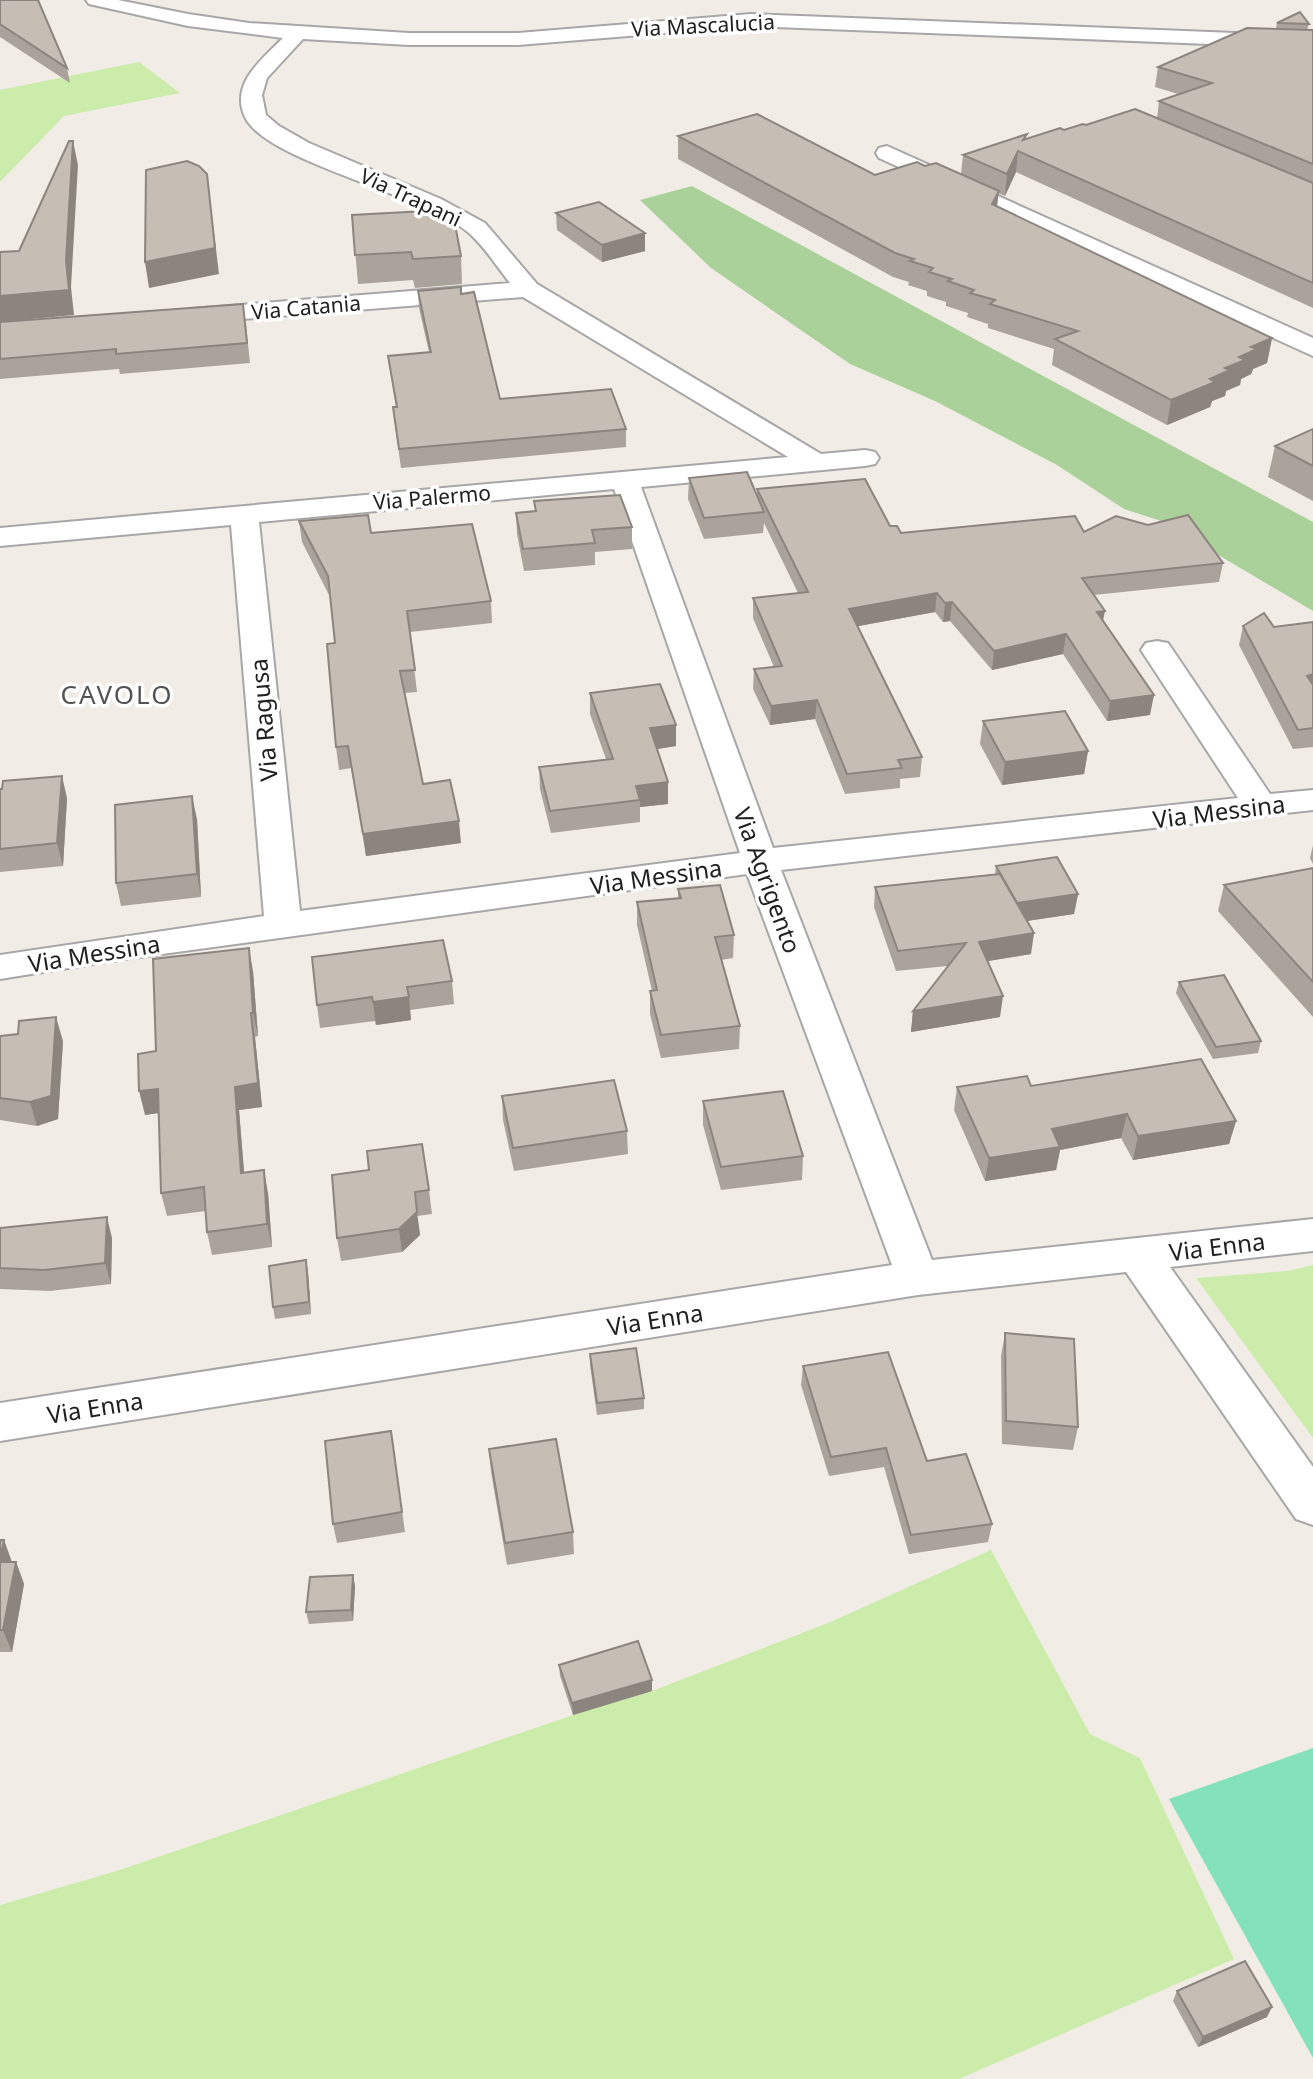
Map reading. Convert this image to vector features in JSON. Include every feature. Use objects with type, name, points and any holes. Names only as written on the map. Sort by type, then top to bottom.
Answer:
[{"type":"street","name":"Via Mascalucia","points":[[96,0],[179,20],[298,33],[425,40],[519,39],[683,23],[763,20],[1313,42]]},
{"type":"street","name":"Via Trapani","points":[[298,33],[257,76],[253,95],[256,117],[271,131],[301,148],[433,204],[478,228],[528,289],[814,461]]},
{"type":"street","points":[[887,153],[1313,348]]},
{"type":"street","name":"Via Catania","points":[[167,318],[528,289]]},
{"type":"street","name":"Via Palermo","points":[[0,537],[865,458]]},
{"type":"street","name":"Via Agrigento","points":[[625,479],[760,861],[918,1278]]},
{"type":"street","name":"Via Ragusa","points":[[244,514],[282,926]]},
{"type":"street","points":[[1157,650],[1261,806]]},
{"type":"street","name":"Via Messina","points":[[0,967],[760,861],[1313,800]]},
{"type":"street","name":"Via Enna","points":[[0,1422],[918,1278],[1313,1235]]},
{"type":"street","points":[[1138,1255],[1313,1505]]},
{"type":"green space","points":[[139,62],[180,93],[64,116],[0,182],[0,90]]},
{"type":"green space","points":[[692,186],[1313,522],[1313,611],[1161,521],[1124,509],[1057,465],[935,401],[850,364],[711,268],[640,200]]},
{"type":"green space","points":[[1313,1265],[1313,1438],[1196,1278],[1288,1271]]},
{"type":"green space","points":[[991,1550],[1090,1734],[1140,1758],[1234,1959],[959,2079],[0,2079],[0,1905],[120,1870],[573,1715],[652,1691],[828,1623]]},
{"type":"green space","points":[[1313,1748],[1313,2058],[1169,1799]]},
{"type":"building","points":[[0,0],[38,0],[67,68],[0,24]]},
{"type":"building","points":[[1300,12],[1309,24],[1277,23]]},
{"type":"building","points":[[1247,28],[1313,30],[1313,164],[1159,101],[1212,83],[1158,67]]},
{"type":"building","points":[[1135,109],[1313,183],[1313,283],[1018,151],[1007,174],[963,155],[1027,134],[1023,140],[1060,128],[1064,130],[1086,125]]},
{"type":"building","points":[[757,114],[875,175],[917,162],[925,166],[936,163],[999,191],[992,204],[1272,338],[1251,347],[1257,349],[1239,357],[1245,360],[1225,368],[1230,370],[1210,379],[1215,382],[1171,400],[1055,339],[1078,331],[990,304],[995,300],[970,293],[974,290],[929,272],[933,268],[910,261],[914,259],[895,253],[678,136]]},
{"type":"building","points":[[69,141],[73,141],[66,261],[69,290],[0,296],[0,252],[19,251]]},
{"type":"building","points":[[187,161],[199,166],[207,174],[215,248],[145,262],[146,170]]},
{"type":"building","points":[[599,202],[645,233],[602,245],[556,213]]},
{"type":"building","points":[[444,210],[446,220],[454,219],[461,256],[413,259],[411,252],[355,255],[352,215]]},
{"type":"building","points":[[461,287],[461,294],[474,292],[500,399],[611,389],[626,429],[399,449],[393,407],[397,407],[388,356],[431,352],[418,291]]},
{"type":"building","points":[[243,304],[247,343],[116,354],[116,349],[0,359],[0,322]]},
{"type":"building","points":[[1313,429],[1313,466],[1275,446]]},
{"type":"building","points":[[747,472],[764,512],[704,518],[689,478]]},
{"type":"building","points":[[865,479],[890,526],[897,526],[901,533],[1075,516],[1084,532],[1116,516],[1148,525],[1188,515],[1223,563],[1082,578],[1105,611],[1097,612],[1154,695],[1110,701],[1066,634],[994,651],[952,602],[945,603],[937,593],[849,609],[922,757],[898,760],[902,768],[847,774],[817,700],[771,706],[754,669],[782,666],[753,598],[808,592],[757,489]]},
{"type":"building","points":[[620,495],[632,527],[592,530],[595,543],[523,549],[516,513],[536,511],[534,501]]},
{"type":"building","points":[[368,515],[371,533],[472,524],[491,601],[407,611],[415,670],[400,671],[423,784],[450,780],[459,821],[363,834],[348,746],[336,747],[327,644],[335,643],[328,576],[299,521]]},
{"type":"building","points":[[1264,613],[1274,627],[1313,622],[1313,674],[1307,676],[1313,685],[1313,728],[1298,730],[1243,626]]},
{"type":"building","points":[[660,684],[676,725],[650,728],[668,782],[636,786],[640,800],[550,811],[539,767],[613,759],[590,693]]},
{"type":"building","points":[[1065,711],[1088,751],[1005,762],[983,721]]},
{"type":"building","points":[[62,776],[57,843],[0,849],[0,789],[3,781]]},
{"type":"building","points":[[192,796],[197,874],[116,883],[115,805]]},
{"type":"building","points":[[1057,857],[1078,894],[1017,903],[996,866]]},
{"type":"building","points":[[1313,868],[1313,982],[1224,885]]},
{"type":"building","points":[[1000,874],[1034,933],[979,942],[1003,996],[913,1011],[966,943],[898,951],[875,887]]},
{"type":"building","points":[[720,885],[734,935],[715,937],[740,1026],[661,1035],[650,991],[657,990],[637,902],[681,898],[678,889]]},
{"type":"building","points":[[443,940],[452,981],[407,987],[409,997],[373,1002],[372,997],[317,1005],[312,957]]},
{"type":"building","points":[[249,948],[251,1013],[258,1083],[235,1087],[241,1173],[264,1170],[267,1224],[207,1232],[204,1187],[161,1193],[158,1089],[139,1091],[138,1054],[156,1051],[153,959]]},
{"type":"building","points":[[1224,975],[1261,1041],[1216,1047],[1179,982]]},
{"type":"building","points":[[56,1017],[51,1096],[30,1102],[0,1098],[0,1036],[18,1034],[19,1021]]},
{"type":"building","points":[[1201,1059],[1236,1121],[1138,1136],[1127,1114],[1052,1129],[1060,1147],[989,1158],[957,1087],[1027,1076],[1031,1086]]},
{"type":"building","points":[[614,1080],[627,1131],[513,1148],[502,1096]]},
{"type":"building","points":[[783,1091],[803,1156],[721,1167],[703,1101]]},
{"type":"building","points":[[422,1144],[429,1190],[415,1192],[417,1212],[399,1229],[337,1238],[332,1175],[369,1170],[367,1151]]},
{"type":"building","points":[[107,1217],[105,1263],[44,1270],[0,1268],[0,1228]]},
{"type":"building","points":[[306,1260],[309,1302],[273,1307],[269,1266]]},
{"type":"building","points":[[1005,1333],[1074,1339],[1078,1427],[1006,1421]]},
{"type":"building","points":[[636,1348],[644,1398],[597,1403],[590,1354]]},
{"type":"building","points":[[888,1352],[927,1461],[966,1454],[992,1524],[911,1535],[886,1448],[831,1457],[803,1366]]},
{"type":"building","points":[[391,1431],[402,1512],[333,1524],[325,1441]]},
{"type":"building","points":[[556,1439],[573,1532],[505,1543],[489,1449]]},
{"type":"building","points":[[0,1540],[4,1540],[0,1558]]},
{"type":"building","points":[[0,1562],[16,1562],[3,1630],[0,1630]]},
{"type":"building","points":[[353,1575],[351,1610],[306,1612],[310,1577]]},
{"type":"building","points":[[638,1641],[652,1680],[572,1703],[559,1665]]},
{"type":"building","points":[[1245,1961],[1272,2007],[1203,2037],[1177,1991]]},
{"type":"district","name":"CAVOLO","points":[[117,694]]}]
